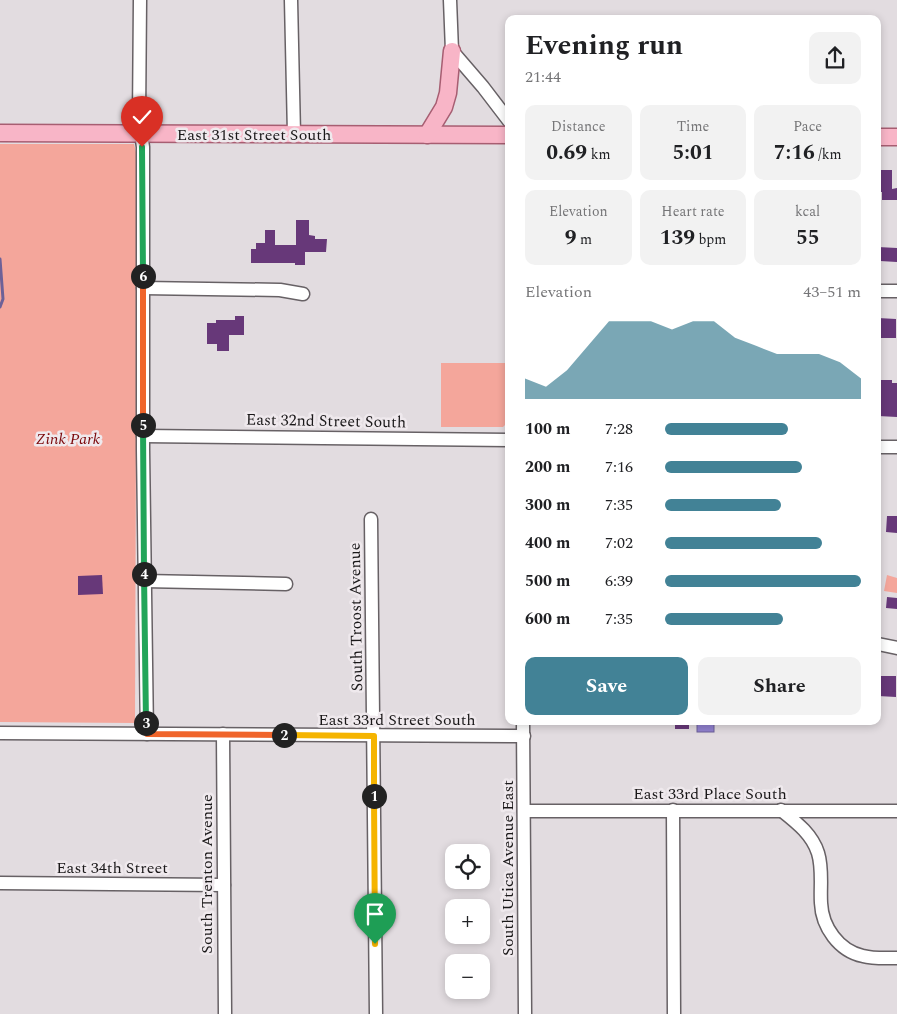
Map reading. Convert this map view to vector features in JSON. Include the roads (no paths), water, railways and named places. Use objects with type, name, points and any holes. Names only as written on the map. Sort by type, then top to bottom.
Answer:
[{"type":"main road","points":[[427,135],[444,106],[448,93],[452,51]]},
{"type":"main road","name":"East 31st Street South","points":[[0,133],[505,135]]},
{"type":"main road","points":[[881,137],[897,137]]},
{"type":"street","points":[[140,0],[139,119],[142,147],[144,581],[147,734]]},
{"type":"street","points":[[291,0],[294,134]]},
{"type":"street","points":[[450,0],[452,51],[505,116]]},
{"type":"street","points":[[143,288],[272,290],[303,294]]},
{"type":"street","points":[[881,290],[897,291]]},
{"type":"street","name":"East 32nd Street South","points":[[143,436],[505,440]]},
{"type":"street","points":[[881,447],[897,447]]},
{"type":"street","name":"South Troost Avenue","points":[[371,519],[376,1014]]},
{"type":"street","points":[[144,581],[286,584]]},
{"type":"street","points":[[881,645],[897,648]]},
{"type":"street","name":"South Utica Avenue East","points":[[523,725],[525,1014]]},
{"type":"street","name":"East 33rd Street South","points":[[0,733],[524,736]]},
{"type":"street","name":"South Trenton Avenue","points":[[223,734],[225,1014]]},
{"type":"street","points":[[673,810],[674,1014]]},
{"type":"street","points":[[781,810],[800,825],[813,843],[818,854],[820,905],[830,933],[840,944],[861,956],[897,958]]},
{"type":"street","name":"East 33rd Place South","points":[[524,811],[897,811]]},
{"type":"street","name":"East 34th Street","points":[[0,884],[224,885]]},
{"type":"waterway","points":[[0,259],[3,299],[0,307]]},
{"type":"park label","name":"Zink Park","points":[[68,439]]}]
